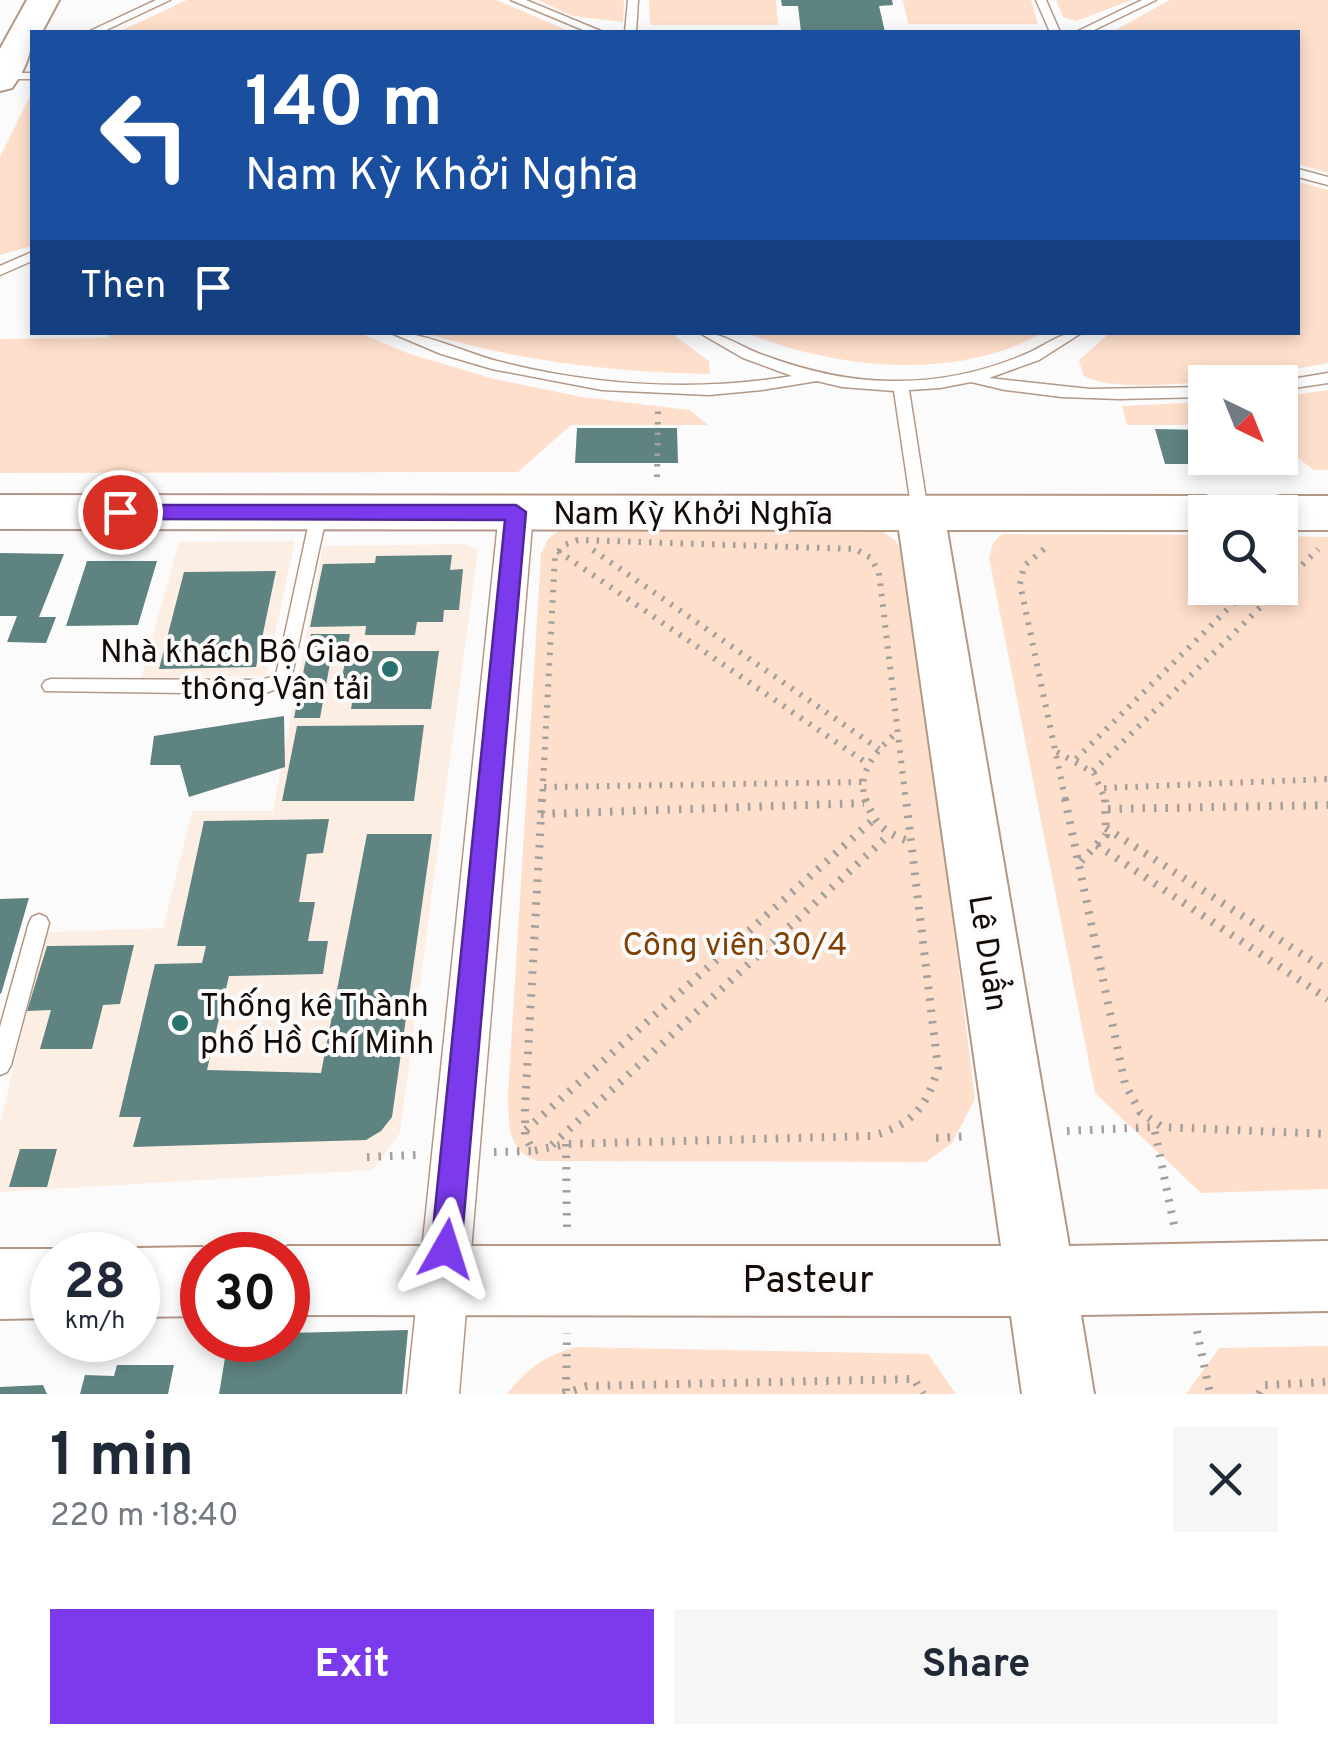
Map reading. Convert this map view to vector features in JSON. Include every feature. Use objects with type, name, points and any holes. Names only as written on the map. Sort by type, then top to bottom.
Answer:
[{"type":"main road","points":[[31,30],[43,0]]},
{"type":"main road","points":[[12,78],[30,33]]},
{"type":"main road","name":"Nam Kỳ Khởi Nghĩa","points":[[0,512],[1188,513]]},
{"type":"main road","name":"Lê Duẩn","points":[[920,512],[1058,1394]]},
{"type":"main road","points":[[1298,519],[1326,529]]},
{"type":"main road","name":"Pasteur","points":[[310,1281],[1040,1282],[1328,1276]]},
{"type":"main road","points":[[0,1284],[30,1284]]},
{"type":"street","points":[[432,1394],[516,512]]},
{"type":"lane","points":[[98,30],[165,0]]},
{"type":"lane","points":[[516,0],[592,30]]},
{"type":"lane","points":[[631,30],[633,0]]},
{"type":"lane","points":[[1041,0],[1054,30]]},
{"type":"lane","points":[[1086,30],[1151,0]]},
{"type":"lane","points":[[1300,174],[1328,182]]},
{"type":"lane","points":[[0,271],[30,257]]},
{"type":"lane","points":[[406,335],[524,371],[658,391],[743,390],[815,378]]},
{"type":"lane","points":[[711,335],[757,360],[815,378],[901,386],[971,378],[1031,359],[1071,335]]},
{"type":"lane","points":[[971,378],[1016,389],[1188,392]]},
{"type":"lane","points":[[1298,382],[1328,378]]},
{"type":"lane","points":[[901,386],[920,512]]},
{"type":"lane","points":[[51,686],[262,687],[284,680],[319,512]]},
{"type":"lane","points":[[0,1065],[39,923]]},
{"type":"path","points":[[656,514],[658,391]]},
{"type":"path","points":[[1298,564],[1326,529]]},
{"type":"path","points":[[578,540],[879,749]]},
{"type":"path","points":[[578,540],[855,549],[870,558],[879,573],[938,1068],[930,1098],[915,1118],[898,1130],[871,1136],[566,1144],[532,1151],[525,1130],[558,551],[578,540]]},
{"type":"path","points":[[1048,547],[1024,566],[1020,584],[1125,1084],[1140,1112],[1162,1127],[1328,1134]]},
{"type":"path","points":[[558,551],[868,764]]},
{"type":"path","points":[[1076,759],[1232,605]]},
{"type":"path","points":[[1093,771],[1262,605]]},
{"type":"path","points":[[896,734],[868,764],[864,803],[874,820],[890,834],[909,842]]},
{"type":"path","points":[[1057,752],[1093,771],[1104,788],[1108,810],[1106,836],[1080,862]]},
{"type":"path","points":[[1104,788],[1328,779]]},
{"type":"path","points":[[544,787],[864,782]]},
{"type":"path","points":[[541,814],[864,803]]},
{"type":"path","points":[[1108,810],[1328,804]]},
{"type":"path","points":[[525,1130],[874,820]]},
{"type":"path","points":[[1106,828],[1328,972]]},
{"type":"path","points":[[549,1148],[890,834]]},
{"type":"path","points":[[1097,845],[1328,1000]]},
{"type":"path","points":[[563,1394],[914,1380],[923,1394]]},
{"type":"path","points":[[1259,1394],[1264,1385],[1328,1382]]},
{"type":"shaded area","points":[[295,541],[266,676],[141,678],[179,542]]},
{"type":"shaded area","points":[[466,544],[478,550],[400,1133],[373,1170],[0,1192],[0,1124],[46,932],[163,928],[192,811],[273,811],[323,546]]},
{"type":"green space","points":[[187,0],[496,0],[566,30],[122,30]]},
{"type":"green space","points":[[538,0],[624,0],[623,22],[572,16]]},
{"type":"green space","points":[[649,0],[776,0],[778,25],[650,25]]},
{"type":"green space","points":[[903,0],[1031,0],[1038,24],[908,24]]},
{"type":"green space","points":[[1056,0],[1132,0],[1076,21],[1063,17]]},
{"type":"green space","points":[[1170,0],[1328,0],[1328,173],[1300,165],[1300,30],[1116,30]]},
{"type":"green space","points":[[30,96],[30,247],[0,255],[0,157]]},
{"type":"green space","points":[[1300,183],[1328,190],[1328,363],[1298,368],[1188,365],[1188,383],[1164,385],[1102,382],[1083,375],[1079,360],[1108,335],[1300,335]]},
{"type":"green space","points":[[364,335],[410,354],[494,379],[582,397],[690,410],[708,425],[571,425],[518,472],[0,473],[0,339]]},
{"type":"green space","points":[[432,335],[674,335],[709,361],[710,374],[566,363]]},
{"type":"green space","points":[[753,335],[1038,335],[1009,349],[935,364],[857,362]]},
{"type":"green space","points":[[1328,390],[1328,470],[1314,470],[1298,458],[1298,394]]},
{"type":"green space","points":[[1188,403],[1188,425],[1127,425],[1122,406]]},
{"type":"green space","name":"Công viên 30/4","points":[[560,530],[883,532],[895,540],[908,562],[975,1099],[952,1143],[926,1162],[537,1161],[514,1142],[508,1095],[541,554],[548,539]]},
{"type":"green space","points":[[1002,534],[1188,535],[1188,605],[1298,605],[1298,536],[1328,537],[1328,1189],[1201,1193],[1095,1093],[989,558],[993,543]]},
{"type":"green space","points":[[1328,1346],[1328,1394],[1186,1394],[1219,1348]]},
{"type":"green space","points":[[575,1347],[928,1354],[956,1394],[507,1394],[537,1364]]},
{"type":"building","points":[[781,0],[892,0],[893,5],[879,6],[885,30],[801,30],[798,6],[782,6]]},
{"type":"building","points":[[577,428],[677,428],[678,463],[575,463]]},
{"type":"building","points":[[1155,429],[1188,430],[1188,464],[1165,464]]},
{"type":"building","points":[[0,553],[64,554],[39,617],[56,617],[46,643],[7,642],[17,616],[0,616]]},
{"type":"building","points":[[452,555],[450,570],[463,569],[459,610],[444,610],[443,622],[417,622],[415,635],[365,635],[366,626],[310,627],[323,564],[375,563],[376,556]]},
{"type":"building","points":[[87,561],[157,561],[138,625],[66,626]]},
{"type":"building","points":[[276,571],[256,667],[159,669],[184,572]]},
{"type":"building","name":"Nhà khách Bộ Giao thông Vận tải","points":[[311,634],[350,634],[347,651],[439,651],[431,709],[351,709],[355,686],[340,686],[346,658],[331,658],[320,718],[294,718]]},
{"type":"building","points":[[284,716],[285,767],[189,797],[180,765],[150,765],[154,736]]},
{"type":"building","points":[[424,725],[414,801],[282,801],[297,726]]},
{"type":"building","points":[[329,819],[323,853],[307,854],[299,902],[315,902],[308,941],[328,941],[323,974],[229,976],[207,1070],[321,1073],[367,834],[432,834],[392,1117],[381,1131],[366,1140],[133,1147],[141,1117],[119,1117],[155,964],[202,963],[206,946],[177,946],[204,821]]},
{"type":"building","points":[[29,898],[1,994],[0,899]]},
{"type":"building","points":[[134,945],[120,1004],[103,1005],[92,1049],[40,1049],[51,1010],[27,1011],[47,946]]},
{"type":"building","points":[[20,1149],[57,1149],[47,1187],[9,1187]]},
{"type":"building","points":[[408,1330],[402,1394],[219,1394],[224,1362],[310,1362],[310,1332]]},
{"type":"building","points":[[117,1365],[174,1365],[168,1394],[80,1394],[85,1375],[114,1376]]},
{"type":"building","points":[[43,1385],[47,1394],[0,1394],[0,1387]]},
{"type":"place","name":"Nhà khách Bộ Giao thông Vận tải","points":[[390,669]]},
{"type":"place","name":"Thống kê Thành phố Hồ Chí Minh","points":[[180,1023]]},
{"type":"route","points":[[120,512],[516,512],[446,1249]]}]
